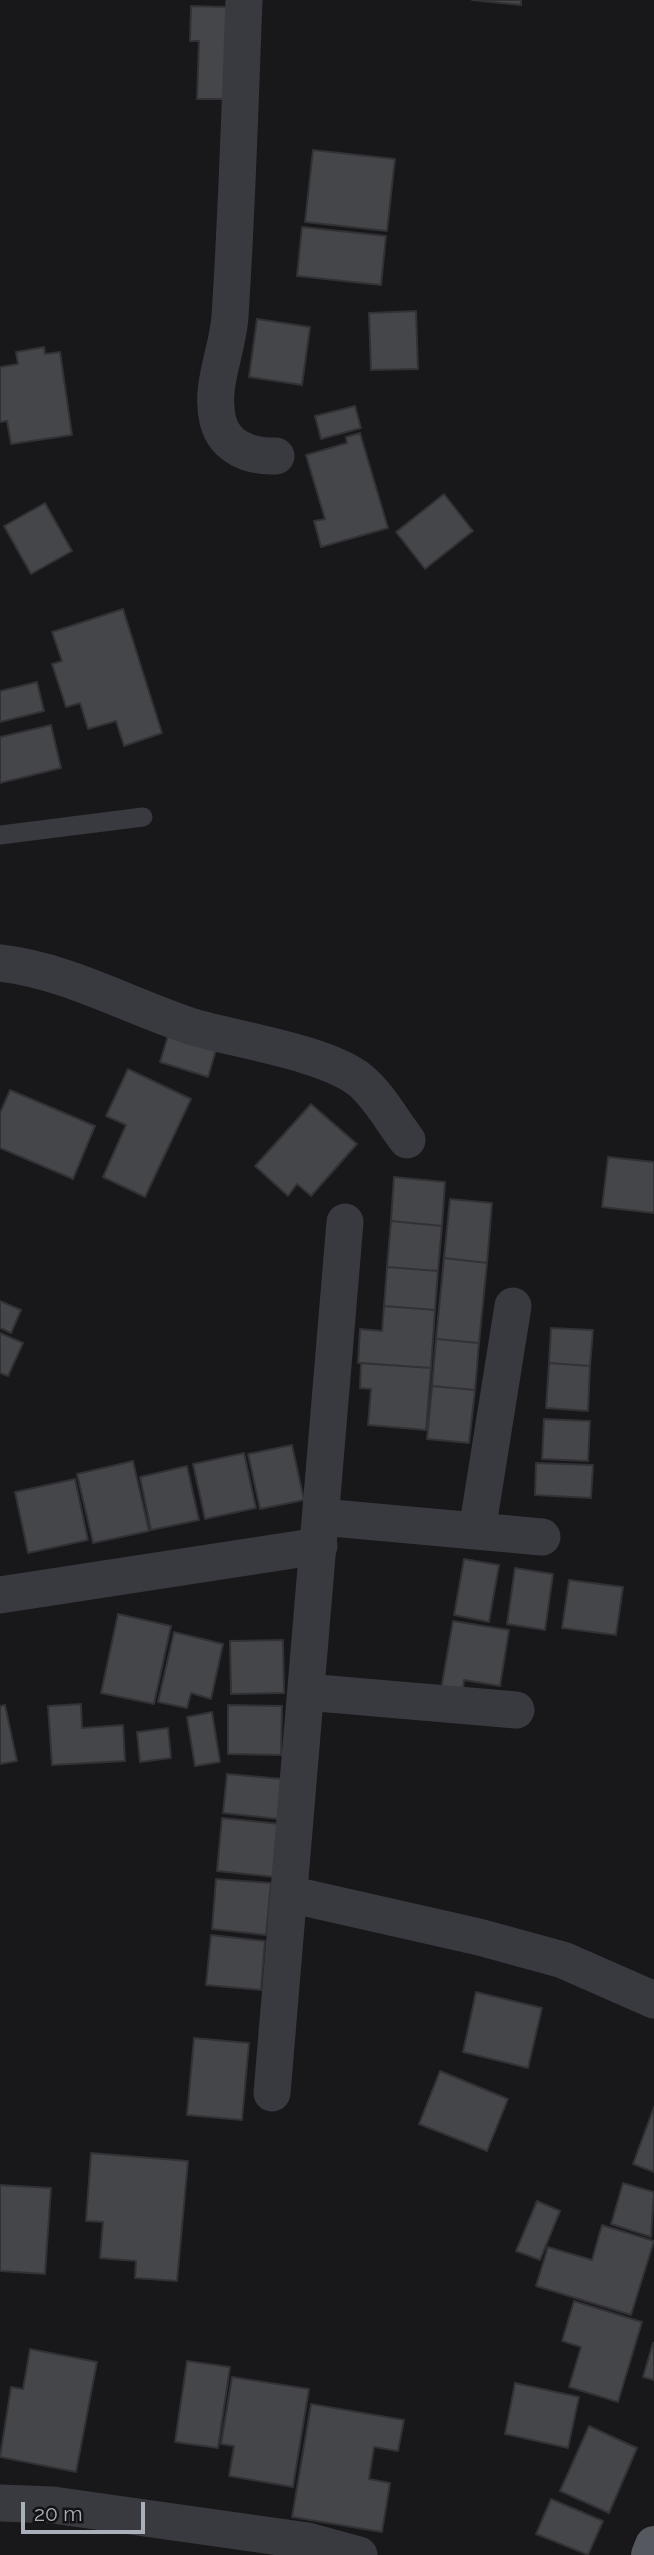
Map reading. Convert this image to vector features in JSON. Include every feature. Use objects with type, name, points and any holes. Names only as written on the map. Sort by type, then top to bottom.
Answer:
[{"type":"main road","points":[[650,2555],[654,2545]]},
{"type":"street","points":[[244,0],[230,319],[214,393],[218,422],[229,442],[257,457],[276,456]]},
{"type":"street","points":[[0,963],[64,976],[191,1026],[317,1060],[348,1073],[362,1081],[407,1140]]},
{"type":"street","points":[[272,2093],[345,1222]]},
{"type":"street","points":[[477,1531],[513,1306]]},
{"type":"street","points":[[0,1595],[320,1532],[477,1531],[542,1536]]},
{"type":"street","points":[[306,1692],[516,1710]]},
{"type":"street","points":[[289,1895],[480,1937],[563,1960],[654,2000]]},
{"type":"street","points":[[0,2503],[53,2505],[294,2539],[359,2555]]},
{"type":"lane","points":[[0,835],[142,817]]},
{"type":"building","points":[[472,0],[521,0],[521,5]]},
{"type":"building","points":[[191,6],[228,7],[225,99],[197,99],[199,41],[190,41]]},
{"type":"building","points":[[313,150],[395,159],[387,231],[305,222]]},
{"type":"building","points":[[302,227],[386,236],[381,285],[297,276]]},
{"type":"building","points":[[416,311],[418,369],[371,370],[369,313]]},
{"type":"building","points":[[257,319],[310,327],[302,385],[249,377]]},
{"type":"building","points":[[44,347],[45,354],[60,352],[72,435],[11,444],[7,421],[0,422],[0,367],[18,364],[16,352]]},
{"type":"building","points":[[355,406],[361,428],[321,439],[315,416]]},
{"type":"building","points":[[360,433],[388,528],[321,547],[314,521],[325,519],[306,455],[347,443],[346,437]]},
{"type":"building","points":[[444,494],[473,531],[425,569],[396,532]]},
{"type":"building","points":[[45,503],[72,551],[31,574],[4,526]]},
{"type":"building","points":[[123,609],[162,733],[124,746],[116,721],[88,729],[80,703],[66,707],[52,664],[62,661],[52,632]]},
{"type":"building","points":[[37,682],[44,711],[0,722],[0,691]]},
{"type":"building","points":[[51,725],[61,768],[0,783],[0,737]]},
{"type":"building","points":[[168,1036],[216,1050],[208,1077],[160,1062]]},
{"type":"building","points":[[128,1069],[191,1099],[145,1197],[103,1177],[126,1125],[106,1116]]},
{"type":"building","points":[[10,1090],[95,1126],[73,1179],[0,1148],[0,1113]]},
{"type":"building","points":[[311,1104],[357,1144],[311,1196],[297,1184],[288,1196],[255,1166]]},
{"type":"building","points":[[608,1157],[654,1162],[654,1213],[602,1207]]},
{"type":"building","points":[[394,1177],[445,1182],[442,1226],[391,1221]]},
{"type":"building","points":[[450,1199],[492,1203],[487,1263],[444,1258]]},
{"type":"building","points":[[391,1221],[442,1226],[438,1271],[387,1267]]},
{"type":"building","points":[[444,1258],[487,1263],[479,1343],[436,1339]]},
{"type":"building","points":[[387,1267],[438,1271],[435,1310],[384,1306]]},
{"type":"building","points":[[0,1301],[21,1310],[11,1333],[0,1328]]},
{"type":"building","points":[[384,1306],[435,1310],[431,1368],[358,1363],[360,1329],[382,1331]]},
{"type":"building","points":[[551,1328],[593,1330],[590,1366],[549,1363]]},
{"type":"building","points":[[0,1333],[23,1343],[8,1376],[0,1373]]},
{"type":"building","points":[[436,1339],[479,1343],[475,1390],[432,1386]]},
{"type":"building","points":[[361,1363],[431,1368],[426,1430],[368,1425],[371,1389],[360,1388]]},
{"type":"building","points":[[549,1363],[590,1366],[588,1411],[546,1408]]},
{"type":"building","points":[[432,1386],[475,1390],[469,1443],[427,1439]]},
{"type":"building","points":[[544,1419],[590,1421],[588,1461],[542,1459]]},
{"type":"building","points":[[292,1445],[304,1500],[260,1509],[248,1454]]},
{"type":"building","points":[[244,1453],[256,1508],[205,1519],[193,1464]]},
{"type":"building","points":[[133,1461],[149,1531],[93,1543],[77,1474]]},
{"type":"building","points":[[536,1463],[593,1465],[591,1498],[535,1495]]},
{"type":"building","points":[[187,1466],[199,1520],[151,1530],[140,1477]]},
{"type":"building","points":[[75,1479],[88,1540],[28,1553],[15,1492]]},
{"type":"building","points":[[464,1559],[499,1565],[489,1622],[454,1615]]},
{"type":"building","points":[[515,1568],[553,1574],[545,1630],[507,1624]]},
{"type":"building","points":[[569,1580],[623,1587],[616,1635],[562,1628]]},
{"type":"building","points":[[118,1614],[171,1626],[154,1704],[101,1693]]},
{"type":"building","points":[[453,1621],[509,1630],[500,1686],[464,1680],[462,1698],[440,1695]]},
{"type":"building","points":[[174,1632],[223,1644],[211,1699],[191,1693],[187,1708],[158,1702]]},
{"type":"building","points":[[283,1640],[284,1693],[231,1694],[230,1641]]},
{"type":"building","points":[[81,1704],[82,1728],[123,1725],[125,1761],[52,1765],[48,1706]]},
{"type":"building","points":[[5,1705],[17,1761],[0,1764],[0,1706]]},
{"type":"building","points":[[228,1705],[282,1706],[281,1755],[228,1754]]},
{"type":"building","points":[[212,1712],[220,1762],[195,1766],[187,1717]]},
{"type":"building","points":[[168,1728],[171,1758],[140,1762],[137,1732]]},
{"type":"building","points":[[227,1774],[283,1779],[279,1819],[223,1813]]},
{"type":"building","points":[[222,1818],[280,1824],[275,1877],[217,1871]]},
{"type":"building","points":[[216,1879],[271,1883],[266,1935],[212,1929]]},
{"type":"building","points":[[211,1935],[265,1941],[261,1990],[206,1985]]},
{"type":"building","points":[[476,1992],[542,2008],[528,2068],[463,2052]]},
{"type":"building","points":[[194,2038],[249,2043],[242,2120],[187,2115]]},
{"type":"building","points":[[440,2071],[508,2099],[487,2151],[419,2124]]},
{"type":"building","points":[[654,2107],[654,2172],[633,2164]]},
{"type":"building","points":[[91,2153],[188,2161],[177,2281],[135,2278],[136,2261],[100,2258],[103,2222],[86,2221]]},
{"type":"building","points":[[623,2183],[654,2192],[651,2237],[611,2224]]},
{"type":"building","points":[[0,2185],[51,2188],[45,2274],[0,2271]]},
{"type":"building","points":[[537,2201],[560,2211],[540,2260],[516,2251]]},
{"type":"building","points":[[602,2225],[654,2241],[631,2315],[536,2286],[548,2247],[592,2260]]},
{"type":"building","points":[[574,2301],[642,2322],[618,2402],[569,2387],[581,2347],[562,2341]]},
{"type":"building","points":[[654,2343],[654,2380],[643,2377]]},
{"type":"building","points":[[30,2349],[97,2362],[76,2472],[0,2457],[11,2387],[23,2389]]},
{"type":"building","points":[[187,2361],[230,2367],[218,2448],[175,2442]]},
{"type":"building","points":[[232,2377],[309,2389],[293,2487],[229,2476],[234,2446],[221,2444]]},
{"type":"building","points":[[515,2383],[579,2397],[568,2448],[505,2434]]},
{"type":"building","points":[[311,2404],[404,2420],[398,2451],[374,2447],[369,2479],[390,2483],[382,2532],[292,2517]]},
{"type":"building","points":[[589,2426],[637,2448],[609,2513],[560,2491]]},
{"type":"building","points":[[551,2499],[603,2521],[588,2555],[536,2534]]}]
